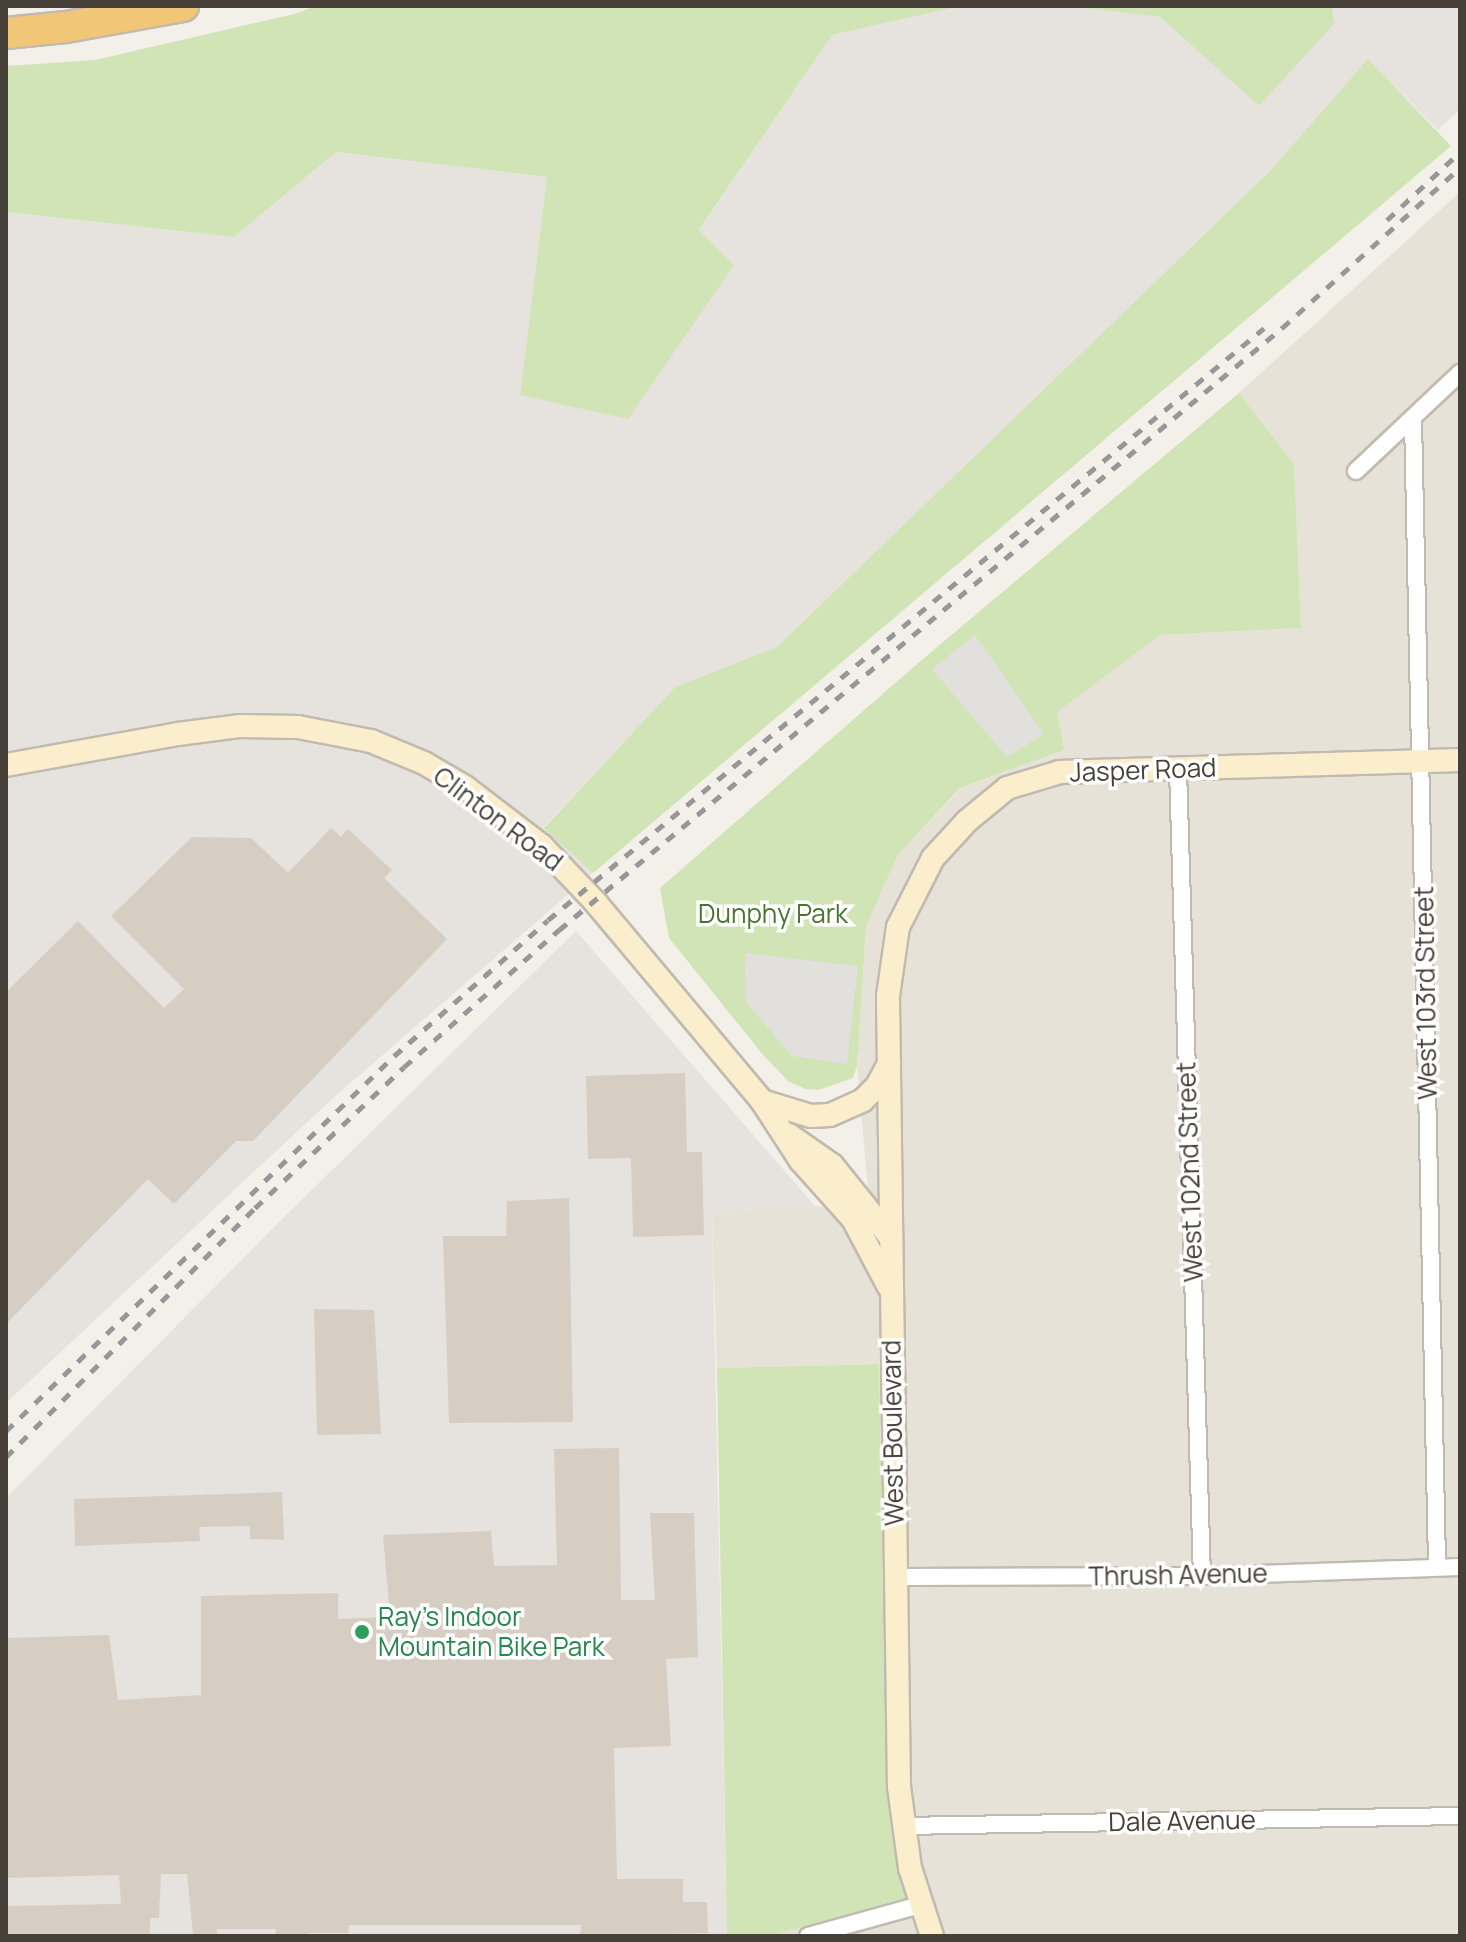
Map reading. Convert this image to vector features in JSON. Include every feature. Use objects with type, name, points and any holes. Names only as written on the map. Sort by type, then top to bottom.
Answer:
[{"type":"highway","points":[[6,33],[66,27],[183,6]]},
{"type":"street","points":[[1356,471],[1460,373]]},
{"type":"street","name":"West 103rd Street","points":[[1413,418],[1437,1567]]},
{"type":"street","name":"Clinton Road","points":[[6,765],[178,734],[240,726],[298,727],[371,741],[424,763],[465,787],[542,846],[596,903],[762,1101],[783,1131],[832,1165],[862,1214],[891,1289]]},
{"type":"street","name":"Jasper Road","points":[[898,927],[933,858],[967,821],[1007,788],[1060,772],[1460,760]]},
{"type":"street","name":"West 102nd Street","points":[[1178,769],[1202,1576]]},
{"type":"street","name":"West Boulevard","points":[[898,927],[888,996],[899,1787],[903,1826],[920,1905],[932,1936]]},
{"type":"street","points":[[762,1101],[811,1116],[839,1112],[863,1100],[877,1086],[890,1062]]},
{"type":"street","name":"Clinton Road","points":[[862,1214],[891,1238]]},
{"type":"street","name":"Thrush Avenue","points":[[897,1577],[1202,1576],[1460,1567]]},
{"type":"street","name":"Dale Avenue","points":[[903,1826],[1460,1816]]},
{"type":"street","points":[[808,1936],[920,1905]]},
{"type":"shaded area","points":[[961,6],[1068,6],[1160,17],[1259,106],[1333,24],[1332,6],[1460,6],[1460,109],[1438,130],[1368,60],[1270,171],[777,647],[675,687],[544,827],[593,873],[333,1098],[6,1403],[6,212],[234,237],[336,152],[547,177],[520,395],[699,231],[832,35]]},
{"type":"shaded area","points":[[1460,192],[1460,1936],[771,1936],[908,1897],[893,1813],[886,1737],[879,1364],[717,1368],[712,1211],[828,1206],[876,1280],[857,1066],[866,927],[897,856],[961,788],[1063,750],[1057,712],[1160,635],[1301,628],[1294,464],[1239,393]]},
{"type":"shaded area","points":[[975,635],[1044,734],[1007,757],[932,669]]},
{"type":"shaded area","points":[[576,931],[816,1207],[712,1211],[727,1936],[6,1936],[6,1498],[279,1222]]},
{"type":"shaded area","points":[[745,953],[858,966],[847,1064],[792,1056],[746,1002]]},
{"type":"green space","points":[[316,6],[961,6],[832,35],[699,230],[734,265],[628,419],[520,395],[547,177],[336,152],[234,237],[6,212],[6,66],[95,60],[294,14]]},
{"type":"green space","points":[[1068,6],[1332,6],[1334,24],[1259,106],[1160,17]]},
{"type":"green space","points":[[1368,59],[1451,146],[593,873],[544,828],[675,687],[777,647],[1270,171]]},
{"type":"green space","name":"Dunphy Park","points":[[1239,393],[1294,464],[1301,628],[1160,635],[1057,712],[1064,750],[960,788],[897,856],[866,927],[857,1066],[853,1078],[818,1090],[805,1089],[788,1081],[763,1055],[669,938],[660,888],[917,664]]},
{"type":"green space","points":[[879,1364],[886,1737],[893,1813],[908,1897],[771,1936],[727,1936],[717,1368]]},
{"type":"building","points":[[331,828],[341,837],[348,829],[392,870],[384,878],[447,939],[253,1141],[236,1141],[174,1204],[148,1179],[6,1324],[6,992],[78,921],[164,1008],[184,989],[111,916],[192,837],[251,838],[288,873]]},
{"type":"building","points":[[685,1073],[687,1152],[702,1152],[704,1235],[633,1237],[631,1158],[588,1159],[586,1076]]},
{"type":"building","points":[[569,1198],[573,1422],[449,1423],[443,1236],[506,1236],[507,1201]]},
{"type":"building","points":[[314,1309],[374,1310],[381,1434],[317,1435]]},
{"type":"building","points":[[619,1448],[621,1600],[655,1600],[650,1513],[694,1513],[698,1657],[666,1659],[671,1746],[614,1748],[617,1879],[683,1879],[683,1902],[707,1902],[708,1933],[580,1936],[581,1925],[349,1925],[348,1933],[307,1933],[307,1936],[275,1936],[276,1929],[217,1929],[217,1935],[193,1935],[187,1874],[161,1874],[159,1918],[150,1918],[150,1936],[6,1936],[6,1906],[121,1904],[119,1875],[6,1878],[6,1638],[109,1635],[118,1700],[201,1695],[201,1596],[338,1593],[338,1619],[390,1617],[383,1535],[491,1531],[494,1566],[557,1565],[554,1449]]},
{"type":"building","points":[[282,1492],[284,1540],[250,1539],[250,1526],[199,1527],[200,1541],[75,1546],[74,1499]]},
{"type":"railway","points":[[1387,220],[1460,152]]},
{"type":"railway","points":[[6,1457],[255,1208],[404,1067],[559,930],[1282,328],[1460,168]]},
{"type":"railway","points":[[6,1431],[394,1056],[548,920],[1264,328]]},
{"type":"place","name":"Ray's Indoor Mountain Bike Park","points":[[362,1632]]}]
